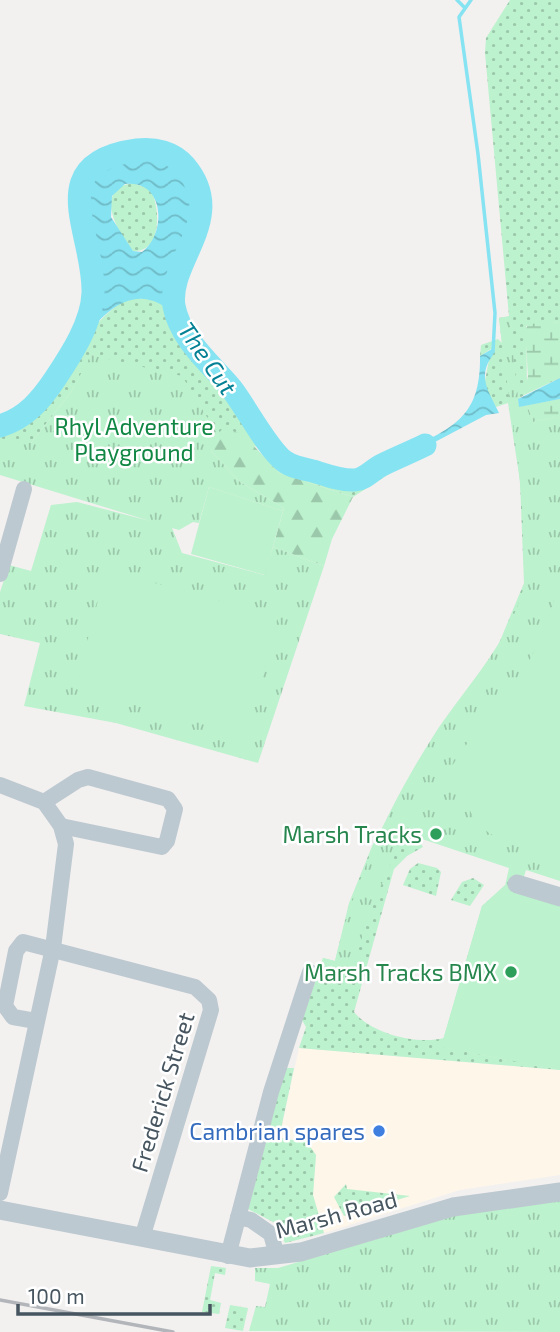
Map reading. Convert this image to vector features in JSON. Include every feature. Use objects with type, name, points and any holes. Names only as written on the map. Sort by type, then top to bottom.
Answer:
[{"type":"street","points":[[0,574],[24,489]]},
{"type":"street","points":[[44,802],[78,780],[89,778],[168,799],[176,809],[167,841],[162,847],[61,826]]},
{"type":"street","points":[[0,785],[44,802],[61,826],[66,844],[66,861],[53,948],[0,1193]]},
{"type":"street","points":[[517,884],[560,897]]},
{"type":"street","points":[[36,1021],[13,1017],[5,1006],[16,951],[23,942],[53,948]]},
{"type":"street","name":"Frederick Street","points":[[53,948],[195,987],[209,1000],[211,1010],[142,1238]]},
{"type":"street","points":[[228,1256],[271,1092],[310,972]]},
{"type":"street","name":"Marsh Road","points":[[0,1210],[228,1256],[277,1256],[453,1207],[560,1192]]},
{"type":"street","points":[[238,1217],[251,1220],[271,1234],[277,1256]]},
{"type":"shaded area","points":[[299,1048],[560,1070],[560,1175],[460,1190],[324,1233],[313,1195],[316,1154],[279,1139]]},
{"type":"green space","points":[[510,0],[560,0],[560,322],[526,326],[527,386],[524,395],[518,399],[519,407],[527,405],[533,422],[560,416],[560,578],[404,833],[418,839],[423,847],[407,856],[394,869],[354,1012],[372,1026],[396,1036],[421,1040],[444,1038],[442,1047],[560,1070],[299,1048],[306,1027],[302,1020],[323,958],[335,961],[349,903],[373,844],[435,734],[495,653],[524,583],[520,481],[508,403],[496,407],[484,386],[491,349],[480,356],[481,345],[498,339],[502,343],[499,318],[509,316],[485,53],[486,38]]},
{"type":"green space","points":[[133,183],[150,189],[157,217],[154,237],[149,245],[143,250],[133,251],[115,223],[111,202],[114,193]]},
{"type":"green space","points":[[149,298],[165,304],[172,312],[193,352],[241,410],[273,457],[286,468],[346,484],[364,481],[385,467],[389,474],[353,497],[280,473],[258,448],[224,429],[218,435],[200,408],[92,355],[71,392],[31,443],[0,443],[0,430],[19,422],[49,395],[83,343],[109,312],[127,300]]},
{"type":"green space","name":"Marsh Tracks","points":[[509,317],[519,407],[527,405],[533,422],[560,416],[560,881],[526,870],[520,889],[560,1070],[441,1047],[482,906],[505,886],[509,868],[404,833],[376,897],[351,969],[346,972],[321,970],[323,958],[335,961],[363,872],[402,788],[434,735],[497,646],[517,607],[524,586],[523,516],[499,318]]},
{"type":"green space","points":[[560,322],[560,378],[524,395],[528,376],[525,329],[529,324]]},
{"type":"green space","name":"Rhyl Adventure Playground","points":[[91,355],[182,376],[218,435],[211,451],[240,482],[284,508],[283,511],[209,487],[199,523],[193,522],[179,530],[172,528],[182,553],[264,575],[273,547],[324,566],[258,763],[116,723],[24,706],[40,643],[0,634],[0,592],[9,565],[31,571],[51,505],[77,502],[150,521],[0,475],[0,443],[31,443],[71,392]]},
{"type":"green space","points":[[560,399],[560,416],[533,422],[527,405]]},
{"type":"green space","points":[[223,428],[242,434],[280,473],[353,497],[332,539],[324,566],[273,547],[284,508],[240,482],[211,451],[215,438]]},
{"type":"green space","points":[[209,487],[283,511],[265,575],[191,554]]},
{"type":"green space","points":[[106,570],[278,616],[247,734],[75,688]]},
{"type":"green space","points":[[560,578],[560,862],[501,840],[478,826],[449,771],[528,663],[547,622]]},
{"type":"green space","points":[[418,863],[437,868],[441,872],[436,896],[403,885],[410,869]]},
{"type":"green space","points":[[473,878],[484,885],[470,906],[451,900],[462,882]]},
{"type":"green space","name":"Marsh Tracks BMX","points":[[505,885],[560,902],[560,1070],[441,1047],[482,906]]},
{"type":"green space","points":[[285,1068],[294,1068],[279,1138],[307,1142],[316,1155],[313,1195],[324,1233],[285,1243],[275,1223],[248,1209]]},
{"type":"green space","points":[[346,1184],[347,1189],[410,1196],[344,1216],[334,1197]]},
{"type":"green space","points":[[560,1199],[560,1332],[249,1331],[256,1306],[265,1307],[270,1284],[255,1281],[255,1268],[278,1268],[454,1216]]},
{"type":"green space","points":[[211,1266],[226,1268],[225,1275],[215,1273],[210,1300],[221,1303],[219,1314],[202,1312]]},
{"type":"green space","points":[[230,1305],[248,1308],[243,1331],[225,1328]]},
{"type":"water","points":[[138,150],[165,153],[187,168],[198,186],[200,205],[197,224],[178,281],[176,300],[179,319],[161,304],[144,299],[128,301],[113,308],[99,321],[63,367],[90,311],[93,291],[91,266],[78,203],[80,186],[89,172],[107,160]],"holes":[[[125,184],[138,185],[148,190],[158,209],[156,233],[142,252],[133,251],[111,217],[112,196]]]},
{"type":"water","points":[[492,349],[493,355],[485,378],[499,413],[486,415],[399,461],[396,456],[446,429],[468,409],[475,396],[480,356]]},
{"type":"water","points":[[560,378],[560,399],[519,407],[518,399]]},
{"type":"waterway","points":[[457,0],[465,8]]},
{"type":"waterway","points":[[471,0],[459,17],[478,154],[495,313],[493,352]]},
{"type":"waterway","name":"The Cut","points":[[0,426],[25,413],[44,394],[74,349],[89,316],[93,293],[91,270],[79,204],[81,185],[89,169],[107,157],[150,150],[169,154],[185,166],[197,185],[201,203],[199,221],[174,289],[177,318],[189,340],[231,388],[277,455],[298,468],[339,479],[355,480],[425,445]]},
{"type":"railway","points":[[0,1300],[173,1332]]},
{"type":"place","name":"Marsh Tracks","points":[[436,834]]},
{"type":"place","name":"Marsh Tracks BMX","points":[[511,972]]},
{"type":"place","name":"Cambrian spares","points":[[379,1131]]}]
